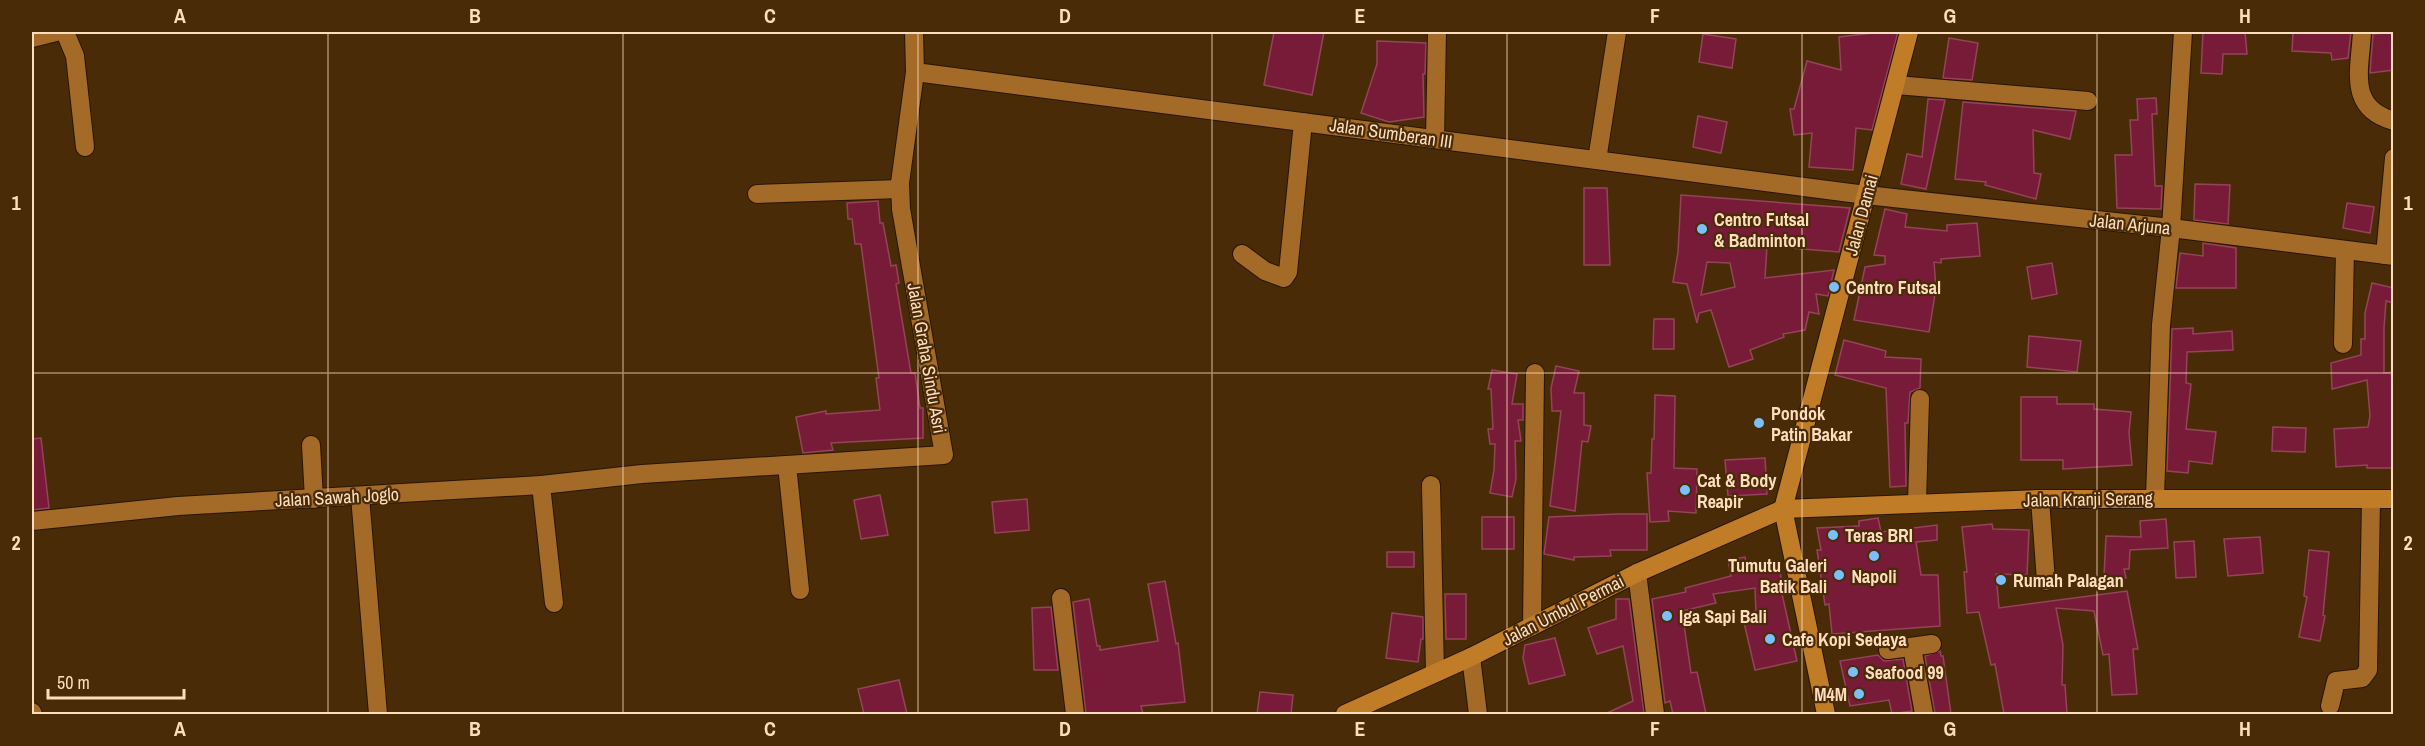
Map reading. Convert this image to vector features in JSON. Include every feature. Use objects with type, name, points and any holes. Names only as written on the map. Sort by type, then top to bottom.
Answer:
[{"type":"main road","name":"Jalan Damai","points":[[1826,714],[1783,509],[1910,32]]},
{"type":"main road","name":"Jalan Kranji Serang","points":[[1783,509],[1917,502],[2155,497],[2394,499]]},
{"type":"main road","name":"Jalan Umbul Permai","points":[[1346,714],[1471,657],[1636,573],[1783,509]]},
{"type":"street","points":[[32,38],[56,32]]},
{"type":"street","points":[[65,32],[75,56],[85,147]]},
{"type":"street","name":"Jalan Graha Sindu Asri","points":[[642,474],[944,455],[901,209],[900,189],[915,72],[914,32]]},
{"type":"street","points":[[1435,139],[1437,32]]},
{"type":"street","points":[[1597,160],[1617,32]]},
{"type":"street","points":[[2155,497],[2162,325],[2171,228],[2183,32]]},
{"type":"street","points":[[2362,32],[2359,86],[2362,100],[2381,118],[2394,121]]},
{"type":"street","name":"Jalan Sumberan III","points":[[915,72],[1866,195]]},
{"type":"street","points":[[1896,85],[2088,100]]},
{"type":"street","points":[[1242,254],[1277,277],[1284,278],[1288,272],[1303,122]]},
{"type":"street","points":[[2389,256],[2394,158]]},
{"type":"street","points":[[757,194],[900,189]]},
{"type":"street","name":"Jalan Arjuna","points":[[1866,195],[2171,228],[2389,256]]},
{"type":"street","points":[[2343,344],[2345,251]]},
{"type":"street","points":[[1532,626],[1535,373]]},
{"type":"street","points":[[1917,502],[1920,399]]},
{"type":"street","points":[[311,445],[314,499]]},
{"type":"street","points":[[787,465],[800,590]]},
{"type":"street","name":"Jalan Sawah Joglo","points":[[32,521],[178,506],[541,485],[642,474]]},
{"type":"street","points":[[541,485],[554,603]]},
{"type":"street","points":[[1431,485],[1435,673]]},
{"type":"street","points":[[360,496],[378,714]]},
{"type":"street","points":[[2040,499],[2046,581]]},
{"type":"street","points":[[2330,706],[2336,681],[2362,678],[2368,670],[2371,500]]},
{"type":"street","points":[[1636,573],[1655,714]]},
{"type":"street","points":[[1061,598],[1075,714]]},
{"type":"street","points":[[1888,650],[1932,644]]},
{"type":"street","points":[[1912,647],[1924,714]]},
{"type":"street","points":[[1471,657],[1478,714]]},
{"type":"building","points":[[1274,32],[1324,32],[1312,95],[1264,85]]},
{"type":"building","points":[[1898,32],[1872,130],[1856,128],[1853,170],[1809,167],[1812,133],[1794,135],[1790,109],[1794,109],[1807,61],[1841,70],[1839,37]]},
{"type":"building","points":[[2203,32],[2245,32],[2247,54],[2223,54],[2222,74],[2201,73]]},
{"type":"building","points":[[2293,32],[2351,32],[2348,58],[2332,60],[2331,53],[2292,51]]},
{"type":"building","points":[[2394,32],[2394,70],[2370,73],[2373,34]]},
{"type":"building","points":[[1703,34],[1736,39],[1732,68],[1699,62]]},
{"type":"building","points":[[1949,38],[1978,43],[1972,80],[1943,78]]},
{"type":"building","points":[[1377,41],[1426,43],[1425,74],[1423,74],[1424,117],[1389,122],[1361,113],[1377,64]]},
{"type":"building","points":[[2156,98],[2157,114],[2152,114],[2155,186],[2162,186],[2161,209],[2117,208],[2115,155],[2132,155],[2130,120],[2138,120],[2137,99]]},
{"type":"building","points":[[1928,99],[1945,100],[1926,189],[1901,184],[1907,154],[1922,157]]},
{"type":"building","points":[[1963,102],[2076,111],[2070,139],[2033,130],[2034,173],[2041,174],[2036,199],[1985,185],[1986,182],[1955,179]]},
{"type":"building","points":[[1698,116],[1727,122],[1721,153],[1693,147]]},
{"type":"building","points":[[2195,184],[2230,185],[2228,224],[2194,220]]},
{"type":"building","points":[[1584,188],[1607,188],[1610,265],[1584,265]]},
{"type":"building","points":[[1681,195],[1850,208],[1839,252],[1767,246],[1765,278],[1834,270],[1828,296],[1816,294],[1819,314],[1809,312],[1805,330],[1783,334],[1784,337],[1750,350],[1753,359],[1729,367],[1711,310],[1699,313],[1697,323],[1687,284],[1673,282],[1678,252]],"holes":[[[1707,262],[1730,263],[1735,287],[1701,295]]]},
{"type":"building","points":[[878,201],[880,223],[883,223],[891,266],[896,265],[899,283],[896,284],[911,373],[915,373],[920,408],[923,408],[923,438],[831,443],[833,450],[803,453],[796,417],[826,411],[826,414],[880,410],[876,378],[879,378],[861,244],[855,244],[852,219],[848,219],[847,203]]},
{"type":"building","points":[[2347,203],[2374,207],[2370,233],[2343,228]]},
{"type":"building","points":[[1885,209],[1907,214],[1905,227],[1947,231],[1947,225],[1977,223],[1980,256],[1941,259],[1941,263],[1934,262],[1936,288],[1929,332],[1854,320],[1865,267],[1885,264],[1885,256],[1874,255]]},
{"type":"building","points":[[2203,243],[2236,248],[2236,288],[2176,288],[2180,253],[2203,256]]},
{"type":"building","points":[[2052,263],[2057,294],[2032,299],[2027,267]]},
{"type":"building","points":[[2372,283],[2394,288],[2394,303],[2386,301],[2384,373],[2394,372],[2394,468],[2367,468],[2367,465],[2336,467],[2334,429],[2368,427],[2370,416],[2367,380],[2332,389],[2331,363],[2361,355],[2361,339],[2365,339],[2365,313]]},
{"type":"building","points":[[1654,319],[1674,319],[1674,349],[1653,349]]},
{"type":"building","points":[[2193,328],[2193,334],[2232,331],[2233,350],[2187,352],[2186,383],[2191,384],[2186,429],[2216,432],[2212,464],[2189,461],[2188,473],[2167,471],[2172,329]]},
{"type":"building","points":[[2029,336],[2081,341],[2077,372],[2027,367]]},
{"type":"building","points":[[1844,340],[1886,351],[1885,357],[1921,359],[1920,388],[1910,392],[1908,423],[1905,423],[1906,486],[1890,487],[1886,388],[1835,375]]},
{"type":"building","points":[[1556,366],[1579,371],[1574,393],[1584,393],[1584,425],[1591,426],[1588,442],[1582,441],[1575,511],[1550,506],[1561,411],[1552,411],[1551,388]]},
{"type":"building","points":[[1492,370],[1517,374],[1512,404],[1523,404],[1523,420],[1518,420],[1521,441],[1515,441],[1516,479],[1512,497],[1490,493],[1495,444],[1490,444],[1488,429],[1493,429],[1491,389],[1488,389]]},
{"type":"building","points":[[1655,395],[1675,396],[1674,468],[1697,469],[1696,513],[1668,511],[1669,521],[1650,522],[1647,473],[1651,473]]},
{"type":"building","points":[[2021,397],[2057,397],[2057,404],[2094,404],[2094,409],[2131,412],[2129,433],[2132,465],[2063,469],[2063,460],[2021,460]]},
{"type":"building","points":[[2273,427],[2306,428],[2305,452],[2272,451]]},
{"type":"building","points":[[41,438],[49,508],[32,510],[32,439]]},
{"type":"building","points":[[1765,458],[1767,494],[1728,496],[1725,460]]},
{"type":"building","points":[[880,495],[888,535],[861,539],[854,500]]},
{"type":"building","points":[[1027,499],[1029,530],[995,533],[992,502]]},
{"type":"building","points":[[1647,514],[1647,550],[1610,550],[1611,556],[1574,557],[1574,560],[1544,554],[1549,517]]},
{"type":"building","points":[[1482,517],[1514,517],[1514,549],[1482,549]]},
{"type":"building","points":[[1878,518],[1881,532],[1937,525],[1937,540],[1916,542],[1921,575],[1938,575],[1940,626],[1832,634],[1829,604],[1825,605],[1817,550],[1821,550],[1817,528],[1859,526],[1859,521]]},
{"type":"building","points":[[2166,519],[2168,548],[2130,550],[2129,569],[2124,569],[2126,578],[2104,577],[2106,536],[2141,537],[2140,521]]},
{"type":"building","points":[[1992,524],[1993,529],[2029,530],[2027,575],[1996,574],[1999,608],[2127,591],[2138,649],[2133,649],[2137,694],[2112,695],[2109,654],[2103,655],[2094,611],[2056,608],[2063,645],[2062,685],[2065,685],[2067,714],[2004,714],[1995,664],[1991,665],[1979,612],[1967,613],[1964,572],[1967,572],[1962,527]]},
{"type":"building","points":[[2260,537],[2263,573],[2228,576],[2224,539]]},
{"type":"building","points":[[2194,541],[2196,577],[2176,578],[2174,542]]},
{"type":"building","points":[[2309,550],[2329,552],[2323,615],[2325,616],[2320,641],[2299,637],[2307,597],[2304,596]]},
{"type":"building","points":[[1387,552],[1414,552],[1414,567],[1387,567]]},
{"type":"building","points":[[1745,557],[1747,568],[1780,566],[1782,594],[1797,661],[1755,670],[1743,618],[1756,615],[1755,588],[1713,594],[1716,603],[1682,611],[1691,673],[1697,672],[1706,714],[1673,714],[1670,701],[1665,703],[1652,599],[1686,592],[1685,588],[1731,576],[1728,560]]},
{"type":"building","points":[[1165,581],[1176,644],[1178,643],[1185,702],[1141,706],[1143,714],[1086,714],[1073,602],[1089,599],[1097,646],[1100,646],[1100,650],[1158,641],[1148,584]]},
{"type":"building","points":[[1445,594],[1466,594],[1466,639],[1446,639]]},
{"type":"building","points":[[1616,599],[1629,599],[1644,713],[1641,714],[1605,714],[1633,701],[1623,646],[1597,654],[1588,628],[1616,619]]},
{"type":"building","points":[[1051,607],[1058,670],[1034,670],[1032,608]]},
{"type":"building","points":[[1392,613],[1423,617],[1423,639],[1421,639],[1418,662],[1386,658]]},
{"type":"building","points":[[1555,638],[1565,675],[1529,684],[1523,658],[1525,645]]},
{"type":"building","points":[[1940,651],[1943,656],[1951,714],[1935,714],[1925,656]]},
{"type":"building","points":[[1878,655],[1884,661],[1903,659],[1912,711],[1892,714],[1889,700],[1850,706],[1840,661]]},
{"type":"building","points":[[899,680],[907,714],[864,714],[858,689]]},
{"type":"building","points":[[1260,692],[1293,695],[1291,714],[1257,714]]},
{"type":"place","name":"Centro Futsal & Badminton","points":[[1702,229]]},
{"type":"place","name":"Centro Futsal","points":[[1834,287]]},
{"type":"place","name":"Pondok Patin Bakar","points":[[1759,423]]},
{"type":"place","name":"Cat & Body Reapir","points":[[1685,490]]},
{"type":"place","name":"Teras BRI","points":[[1833,535]]},
{"type":"place","name":"Napoli","points":[[1874,556]]},
{"type":"place","name":"Tumutu Galeri Batik Bali","points":[[1839,575]]},
{"type":"place","name":"Rumah Palagan","points":[[2001,580]]},
{"type":"place","name":"Iga Sapi Bali","points":[[1667,616]]},
{"type":"place","name":"Cafe Kopi Sedaya","points":[[1770,639]]},
{"type":"place","name":"Seafood 99","points":[[1853,672]]},
{"type":"place","name":"M4M","points":[[1859,694]]}]
